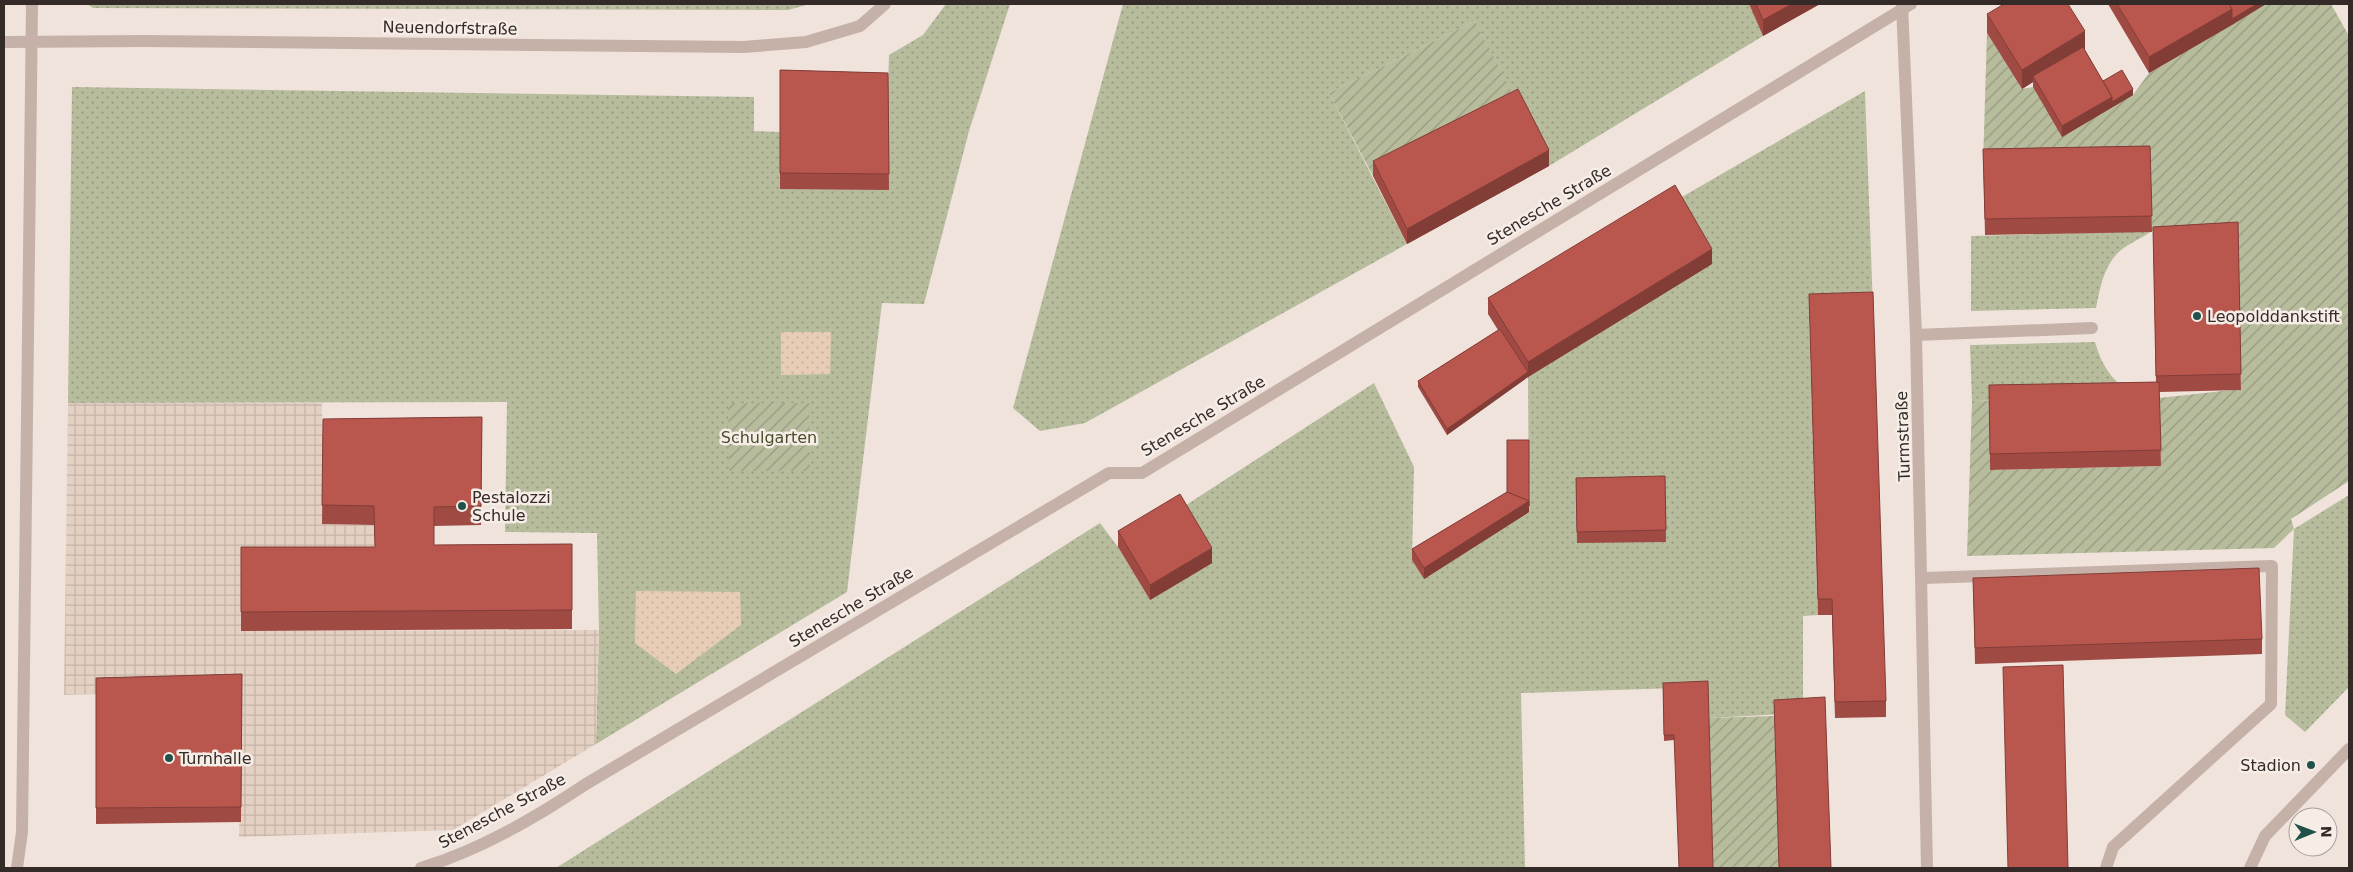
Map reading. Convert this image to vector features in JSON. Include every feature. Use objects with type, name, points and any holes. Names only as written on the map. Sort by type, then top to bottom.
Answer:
[{"type":"street","points":[[17,868],[22,832],[32,4]]},
{"type":"street","name":"Neuendorfstraße","points":[[4,42],[163,41],[744,47],[806,42],[860,26],[885,4]]},
{"type":"street","name":"Turmstraße","points":[[1905,5],[1923,578],[1928,868]]},
{"type":"street","name":"Stenesche Straße","points":[[421,868],[454,858],[551,807],[586,784],[1110,473],[1142,473],[1905,5]]},
{"type":"street","points":[[1916,335],[2092,328]]},
{"type":"street","points":[[1923,578],[2272,566],[2271,704],[2113,847],[2106,868]]},
{"type":"street","points":[[2250,868],[2265,836],[2349,749]]},
{"type":"green space","points":[[87,4],[810,4],[788,10],[93,8]]},
{"type":"green space","name":"Pestalozzi Schule","points":[[946,4],[1010,4],[969,131],[924,304],[882,303],[847,592],[596,744],[599,630],[597,533],[505,532],[507,402],[68,403],[72,87],[754,97],[754,131],[781,132],[888,89],[889,55],[923,35]]},
{"type":"green space","points":[[1123,4],[1749,4],[1763,36],[1549,166],[1475,21],[1329,93],[1407,244],[1085,423],[1040,431],[1013,408]]},
{"type":"green space","points":[[2266,4],[2331,4],[2349,36],[2349,481],[2291,519],[2294,529],[2274,548],[1967,556],[1972,401],[1989,401],[1990,470],[2160,466],[2159,398],[2241,389],[2238,238],[2152,231],[2150,162],[1983,165],[1987,33],[2022,89],[2033,87],[2133,95],[2149,73]]},
{"type":"green space","points":[[1475,21],[1518,104],[1373,176],[1329,93]]},
{"type":"green space","points":[[1865,91],[1873,308],[1809,310],[1818,615],[1803,616],[1803,713],[1708,718],[1707,687],[1521,693],[1525,868],[556,868],[1100,523],[1118,547],[1150,600],[1180,509],[1374,383],[1414,467],[1412,560],[1529,512],[1528,377],[1675,201]]},
{"type":"green space","points":[[2152,231],[2121,250],[2110,262],[2099,292],[2096,308],[1971,311],[1971,236]]},
{"type":"green space","points":[[2095,342],[2098,352],[2110,374],[2136,398],[1972,401],[1970,345]]},
{"type":"green space","name":"Schulgarten","points":[[728,403],[809,403],[810,471],[729,471]]},
{"type":"green space","points":[[2349,495],[2349,687],[2305,732],[2285,715],[2294,529]]},
{"type":"green space","points":[[1774,716],[1779,868],[1713,868],[1708,718]]},
{"type":"sand","points":[[781,332],[831,332],[830,374],[781,375]]},
{"type":"sand","points":[[636,591],[740,592],[741,625],[676,674],[635,643]]},
{"type":"shaded area","points":[[68,403],[322,403],[323,524],[374,525],[375,566],[241,631],[599,630],[596,744],[453,830],[239,837],[242,690],[64,695]]},
{"type":"building","points":[[1756,4],[1792,4],[1763,20]]},
{"type":"building","points":[[2004,4],[2068,4],[2085,31],[2022,70],[1987,14]]},
{"type":"building","points":[[2117,4],[2229,4],[2232,9],[2149,57]]},
{"type":"building","points":[[2229,4],[2257,4],[2232,19],[2232,9]]},
{"type":"building","points":[[2083,47],[2112,97],[2062,126],[2033,76]]},
{"type":"building","points":[[780,70],[888,73],[889,174],[780,173]]},
{"type":"building","points":[[2122,70],[2133,89],[2112,102],[2112,97],[2103,81]]},
{"type":"building","points":[[1518,89],[1549,150],[1407,229],[1373,161]]},
{"type":"building","points":[[2150,146],[2152,216],[1985,219],[1983,149]]},
{"type":"building","points":[[1675,185],[1712,249],[1528,362],[1488,298]]},
{"type":"building","name":"Leopolddankstift","points":[[2238,222],[2241,374],[2156,376],[2153,227]]},
{"type":"building","points":[[1873,292],[1886,701],[1835,702],[1832,599],[1818,599],[1809,294]]},
{"type":"building","points":[[1500,329],[1528,372],[1447,429],[1418,381]]},
{"type":"building","points":[[2159,382],[2161,450],[1990,454],[1989,385]]},
{"type":"building","points":[[482,417],[481,506],[434,507],[434,545],[572,544],[572,610],[241,612],[241,547],[375,547],[374,506],[322,505],[323,419]]},
{"type":"building","points":[[1507,440],[1529,440],[1529,501],[1507,492]]},
{"type":"building","points":[[1665,476],[1666,530],[1577,532],[1576,478]]},
{"type":"building","points":[[1507,492],[1529,501],[1424,568],[1412,549]]},
{"type":"building","points":[[1180,494],[1212,548],[1150,585],[1118,531]]},
{"type":"building","points":[[2259,568],[2262,639],[1975,648],[1973,578]]},
{"type":"building","points":[[2063,665],[2068,868],[2008,868],[2003,667]]},
{"type":"building","name":"Turnhalle","points":[[242,674],[241,807],[96,808],[96,678]]},
{"type":"building","points":[[1708,681],[1713,868],[1679,868],[1674,735],[1664,735],[1663,683]]},
{"type":"building","points":[[1825,697],[1831,868],[1779,868],[1774,700]]},
{"type":"place","name":"Leopolddankstift","points":[[2197,316]]},
{"type":"place","name":"Pestalozzi Schule","points":[[462,506]]},
{"type":"place","name":"Turnhalle","points":[[169,758]]},
{"type":"place","name":"Stadion","points":[[2311,765]]}]
